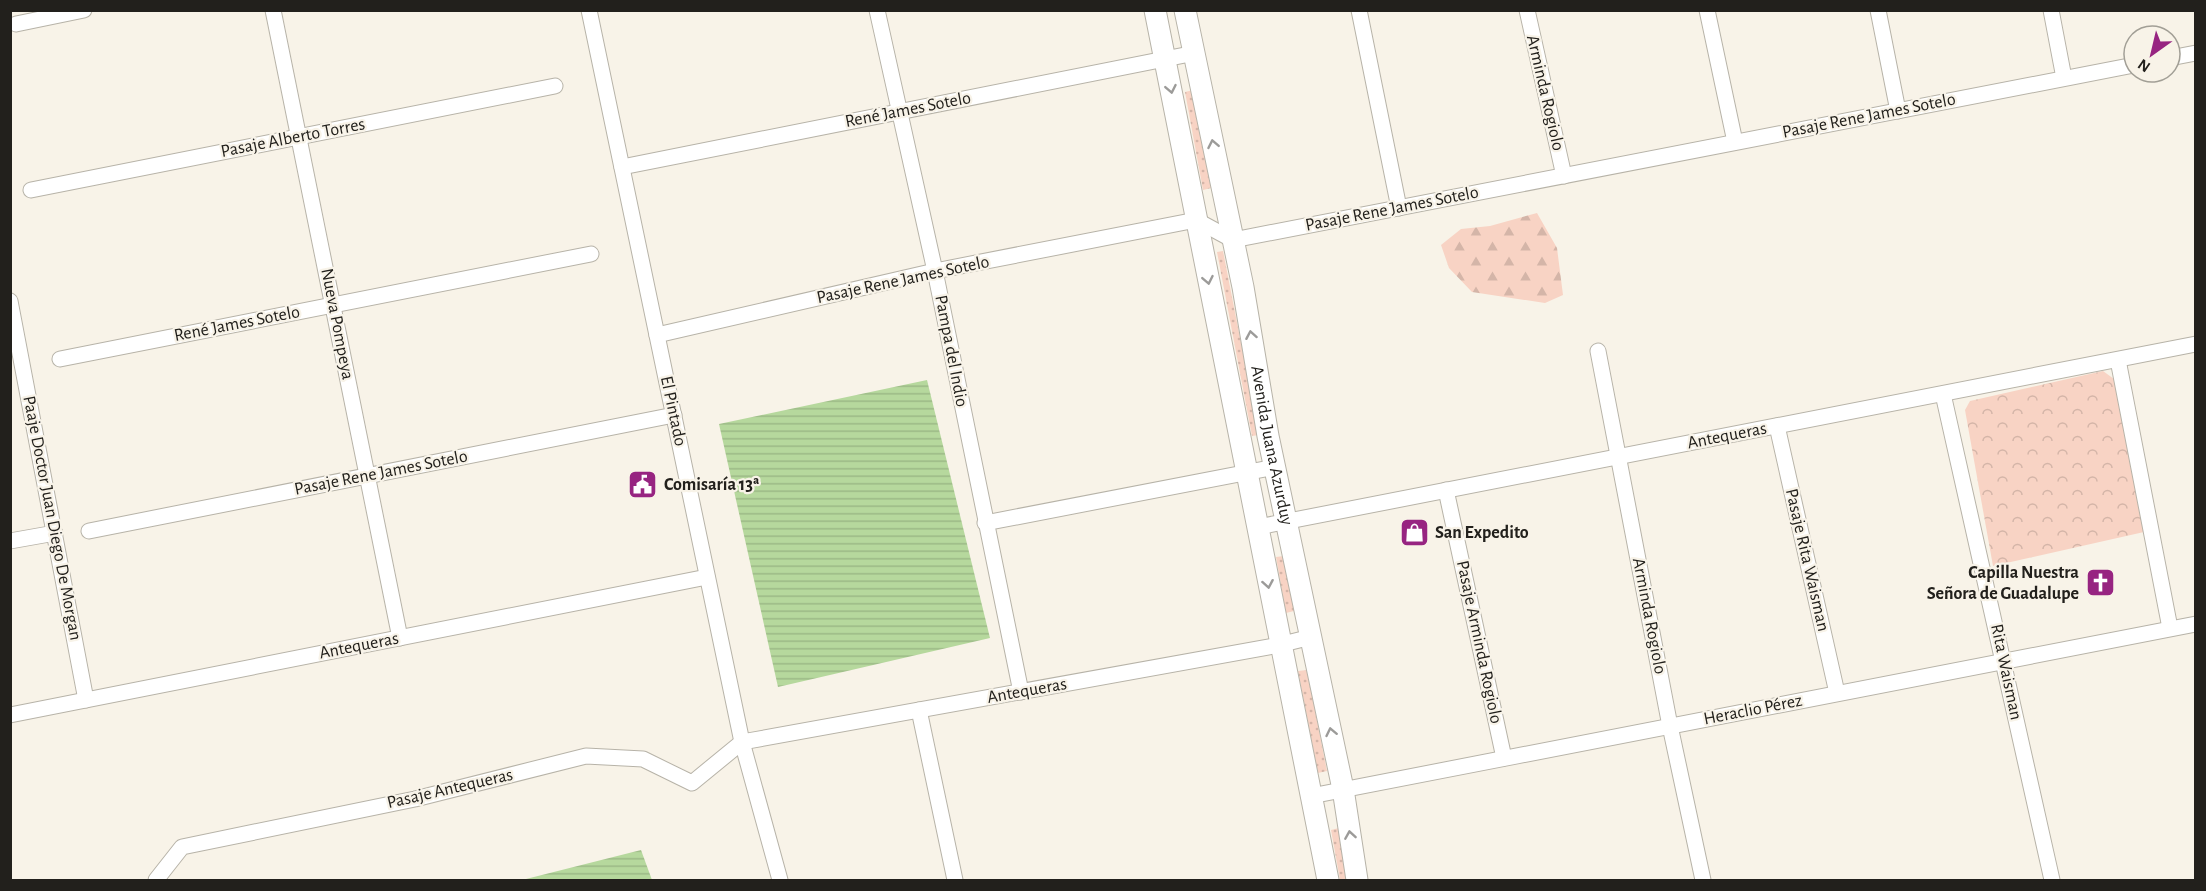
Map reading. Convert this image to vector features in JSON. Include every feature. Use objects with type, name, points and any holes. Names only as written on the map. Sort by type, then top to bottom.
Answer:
[{"type":"main road","name":"Avenida Juana Azurduy","points":[[1155,10],[1328,880]]},
{"type":"main road","name":"Avenida Juana Azurduy","points":[[1185,10],[1233,240],[1275,467],[1343,789],[1357,880]]},
{"type":"street","points":[[16,24],[84,10]]},
{"type":"street","name":"Nueva Pompeya","points":[[273,10],[400,638]]},
{"type":"street","name":"Pampa del Indio","points":[[877,10],[934,271],[1021,692]]},
{"type":"street","points":[[1359,10],[1400,208]]},
{"type":"street","name":"Arminda Rogiolo","points":[[1527,10],[1564,176]]},
{"type":"street","points":[[1707,10],[1735,142]]},
{"type":"street","points":[[1878,10],[1898,111]]},
{"type":"street","points":[[2051,10],[2064,78]]},
{"type":"street","name":"El Pintado","points":[[589,11],[742,742],[780,880]]},
{"type":"street","name":"René James Sotelo","points":[[622,167],[1195,53]]},
{"type":"street","name":"Pasaje Rene James Sotelo","points":[[1233,240],[2122,67]]},
{"type":"street","name":"Pasaje Alberto Torres","points":[[31,190],[555,86]]},
{"type":"street","points":[[1196,219],[1233,240]]},
{"type":"street","name":"Pasaje Rene James Sotelo","points":[[657,335],[934,271],[1196,219]]},
{"type":"street","name":"René James Sotelo","points":[[60,359],[591,254]]},
{"type":"street","name":"Paaje Doctor Juan Diego De Morgan","points":[[10,301],[16,365],[55,533],[86,700]]},
{"type":"street","name":"Antequeras","points":[[1258,527],[2196,344]]},
{"type":"street","name":"Arminda Rogiolo","points":[[1598,351],[1670,726],[1703,880]]},
{"type":"street","points":[[2118,360],[2170,628]]},
{"type":"street","name":"Rita Waisman","points":[[1943,394],[2052,880]]},
{"type":"street","name":"Pasaje Rene James Sotelo","points":[[89,531],[674,415]]},
{"type":"street","name":"Pasaje Rita Waisman","points":[[1777,426],[1837,693]]},
{"type":"street","points":[[985,523],[1275,467]]},
{"type":"street","name":"Pasaje Arminda Rogiolo","points":[[1446,490],[1504,758]]},
{"type":"street","points":[[10,541],[55,533]]},
{"type":"street","name":"Antequeras","points":[[10,715],[707,577]]},
{"type":"street","name":"Heraclio Pérez","points":[[1311,796],[2196,624]]},
{"type":"street","name":"Antequeras","points":[[742,742],[1280,645],[1311,637]]},
{"type":"street","points":[[919,710],[956,880]]},
{"type":"street","name":"Pasaje Antequeras","points":[[156,880],[182,847],[415,798],[586,756],[643,759],[692,783],[742,742]]},
{"type":"green space","points":[[1193,90],[1211,188],[1203,190],[1185,92]]},
{"type":"green space","points":[[1537,213],[1557,248],[1563,295],[1545,303],[1472,292],[1449,268],[1441,245],[1461,229],[1490,226]]},
{"type":"green space","points":[[1223,251],[1259,435],[1252,436],[1217,252]]},
{"type":"green space","points":[[2103,371],[2114,379],[2144,532],[1993,566],[1965,410],[1970,401]]},
{"type":"green space","points":[[1284,556],[1294,611],[1286,613],[1276,557]]},
{"type":"green space","points":[[1307,670],[1327,771],[1318,773],[1298,671]]},
{"type":"green space","points":[[1339,828],[1349,880],[1340,880],[1331,830]]},
{"type":"shaded area","points":[[927,380],[990,638],[778,687],[719,424]]},
{"type":"shaded area","points":[[641,850],[652,880],[522,880]]},
{"type":"place","name":"Comisaría 13ª","points":[[643,485]]},
{"type":"place","name":"San Expedito","points":[[1414,533]]},
{"type":"place","name":"Capilla Nuestra Señora de Guadalupe","points":[[2100,583]]}]
